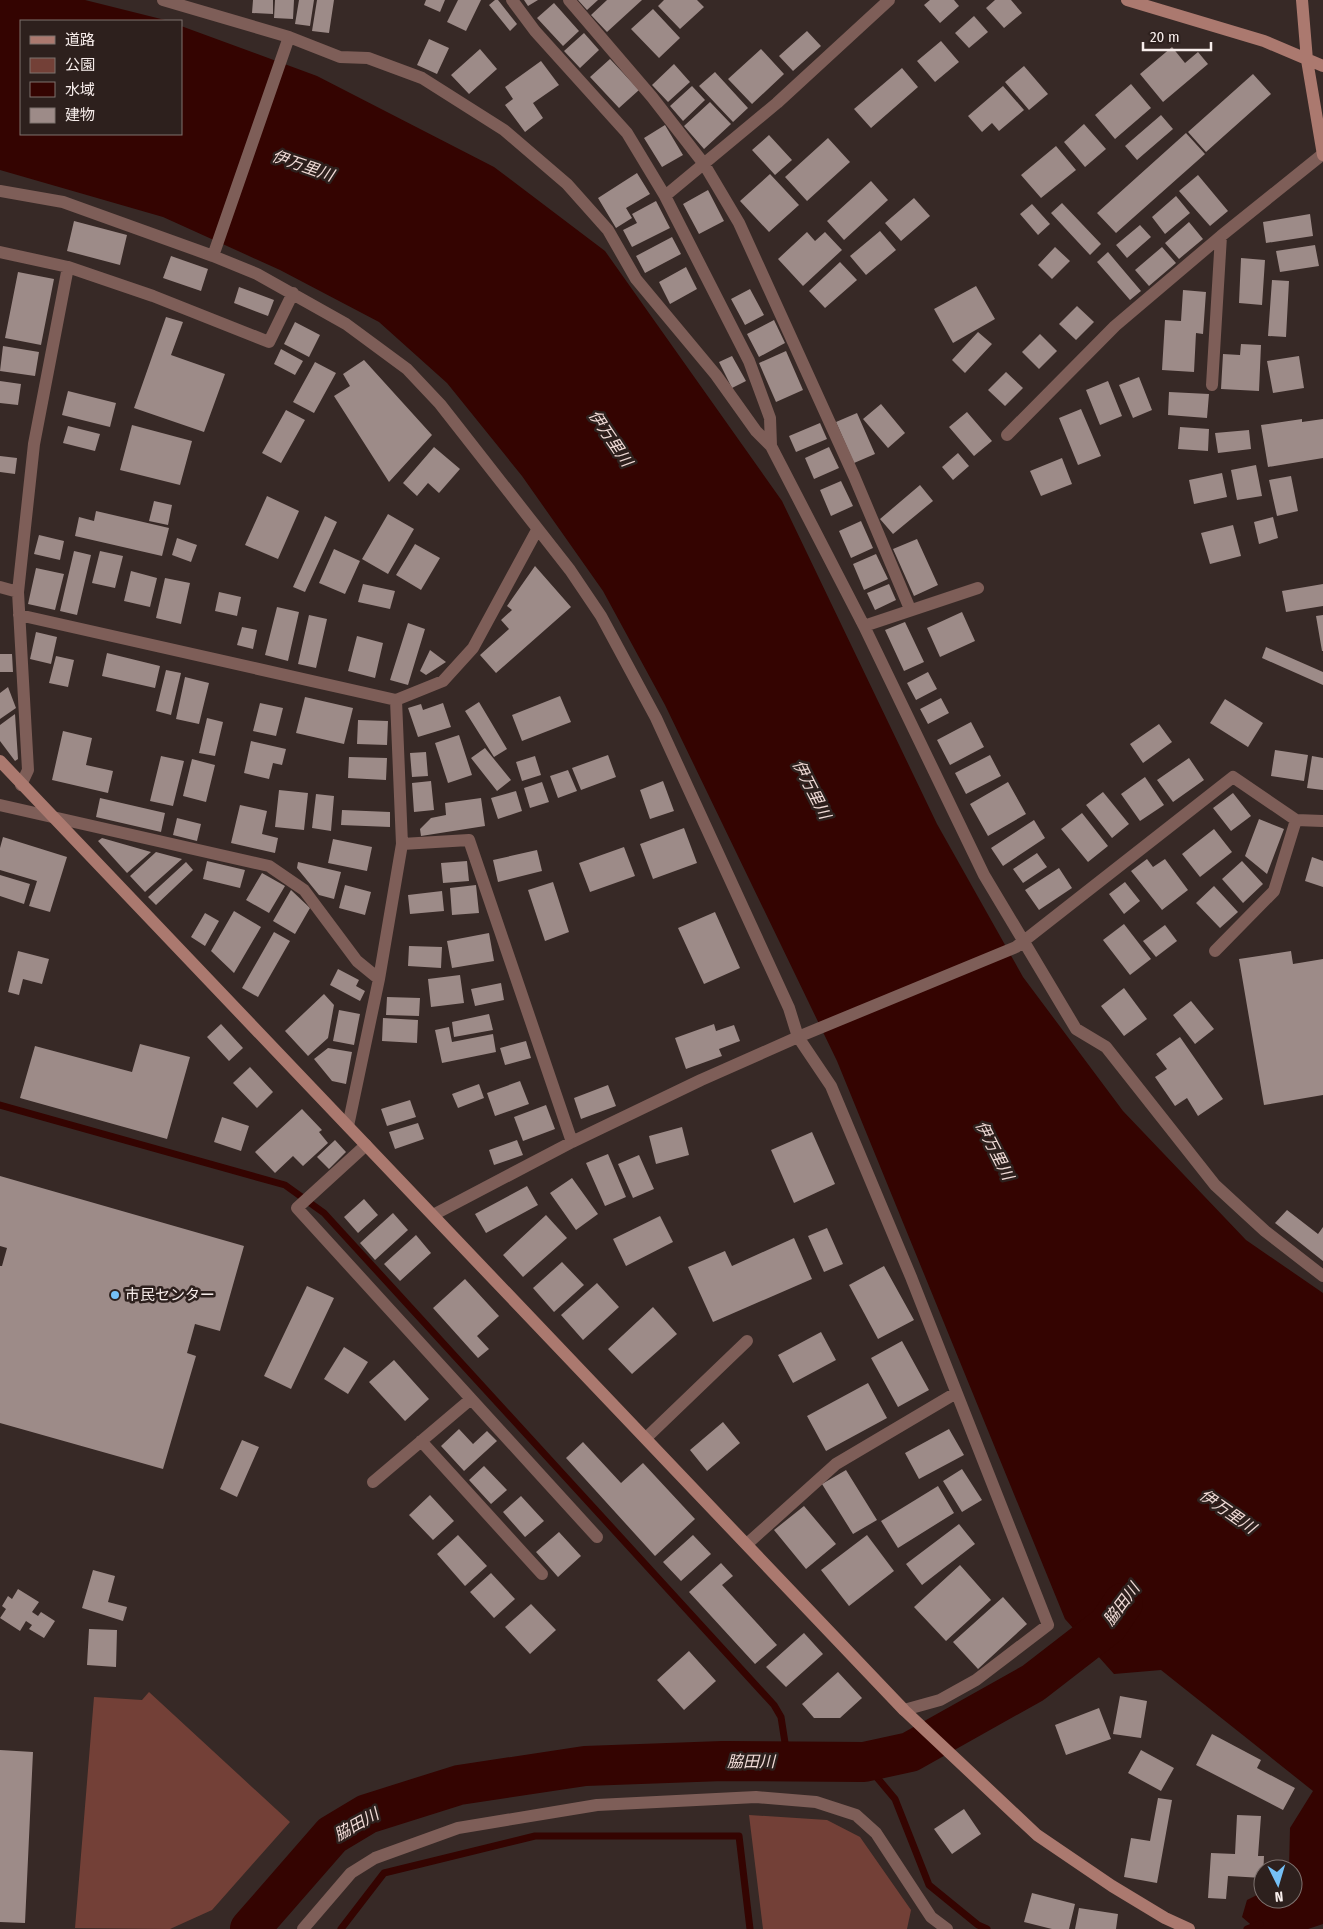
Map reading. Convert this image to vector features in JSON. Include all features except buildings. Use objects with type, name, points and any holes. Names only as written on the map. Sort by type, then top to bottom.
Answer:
[{"type":"street","points":[[163,0],[182,3],[289,37],[340,57],[368,58],[422,78],[504,130],[567,184],[608,230],[636,279],[716,375],[756,432],[771,446],[864,626],[984,875],[1020,943],[1076,1029],[1106,1048],[1215,1185],[1265,1231],[1323,1276]]},
{"type":"street","points":[[512,0],[535,31],[627,133],[665,196],[750,361],[770,418],[771,446]]},
{"type":"street","points":[[569,0],[652,97],[704,164],[739,223],[850,467],[910,610]]},
{"type":"street","points":[[665,196],[777,104],[889,0]]},
{"type":"street","points":[[1127,0],[1264,41],[1323,66]]},
{"type":"street","points":[[1007,435],[1115,326],[1221,236],[1323,154],[1307,60],[1302,0]]},
{"type":"street","points":[[213,256],[289,37]]},
{"type":"street","points":[[0,191],[63,202],[213,256],[293,293],[346,324],[407,370],[440,404],[570,570],[602,616],[656,718],[789,1008],[798,1037],[831,1086],[911,1277],[1048,1625],[976,1680],[940,1700],[904,1710]]},
{"type":"street","points":[[1212,385],[1221,236]]},
{"type":"street","points":[[0,252],[68,268],[153,296],[268,342],[293,293]]},
{"type":"street","points":[[21,785],[28,770],[18,592],[34,444],[68,268]]},
{"type":"street","points":[[18,615],[396,700],[443,681],[473,648],[537,530]]},
{"type":"street","points":[[0,587],[18,592]]},
{"type":"street","points":[[864,626],[978,588]]},
{"type":"street","points":[[348,1126],[379,979],[402,844],[396,700]]},
{"type":"street","points":[[0,761],[49,815],[904,1710],[1037,1835],[1164,1923],[1189,1929]]},
{"type":"street","points":[[433,1215],[572,1142],[798,1037],[812,1033],[1020,943],[1233,777],[1296,820],[1323,821]]},
{"type":"street","points":[[0,805],[269,866],[304,890],[357,961],[379,979]]},
{"type":"street","points":[[1215,951],[1274,890],[1296,820]]},
{"type":"street","points":[[402,844],[470,840],[572,1142]]},
{"type":"street","points":[[366,1145],[297,1208],[597,1537]]},
{"type":"street","points":[[646,1438],[747,1341]]},
{"type":"street","points":[[746,1544],[836,1464],[956,1393]]},
{"type":"street","points":[[373,1482],[471,1399]]},
{"type":"street","points":[[421,1441],[542,1574]]},
{"type":"street","points":[[303,1929],[351,1873],[375,1858],[458,1828],[598,1805],[756,1797],[816,1802],[856,1815],[876,1833],[931,1917],[947,1929]]},
{"type":"green space","points":[[149,1692],[290,1822],[212,1910],[170,1929],[75,1928],[94,1697],[142,1700]]},
{"type":"green space","points":[[749,1815],[827,1820],[860,1837],[911,1910],[907,1929],[763,1929]]},
{"type":"water","name":"伊万里川","points":[[0,0],[85,0],[165,20],[20,20],[20,135],[182,135],[182,26],[317,76],[494,167],[605,251],[782,501],[937,824],[1023,977],[1123,1111],[1246,1240],[1323,1293],[1323,1924],[1308,1929],[1256,1929],[1242,1917],[1247,1900],[1253,1897],[1253,1909],[1303,1909],[1303,1859],[1289,1859],[1290,1828],[1313,1791],[1161,1670],[1114,1674],[1065,1619],[837,1061],[665,705],[603,591],[522,476],[447,383],[379,322],[280,270],[163,217],[0,170]]},
{"type":"waterway","points":[[0,1105],[285,1185],[324,1213],[774,1705],[781,1717],[788,1762]]},
{"type":"waterway","name":"脇田川","points":[[250,1929],[332,1835],[367,1814],[459,1785],[585,1766],[723,1761],[864,1762],[910,1752],[1033,1683],[1108,1625],[1123,1603]]},
{"type":"waterway","points":[[864,1762],[895,1799],[929,1885],[978,1925],[987,1929]]},
{"type":"waterway","points":[[341,1929],[384,1873],[535,1836],[739,1836],[750,1929]]},
{"type":"waterway","points":[[1247,1929],[1260,1924]]},
{"type":"place","name":"市民センター","points":[[115,1295]]}]
